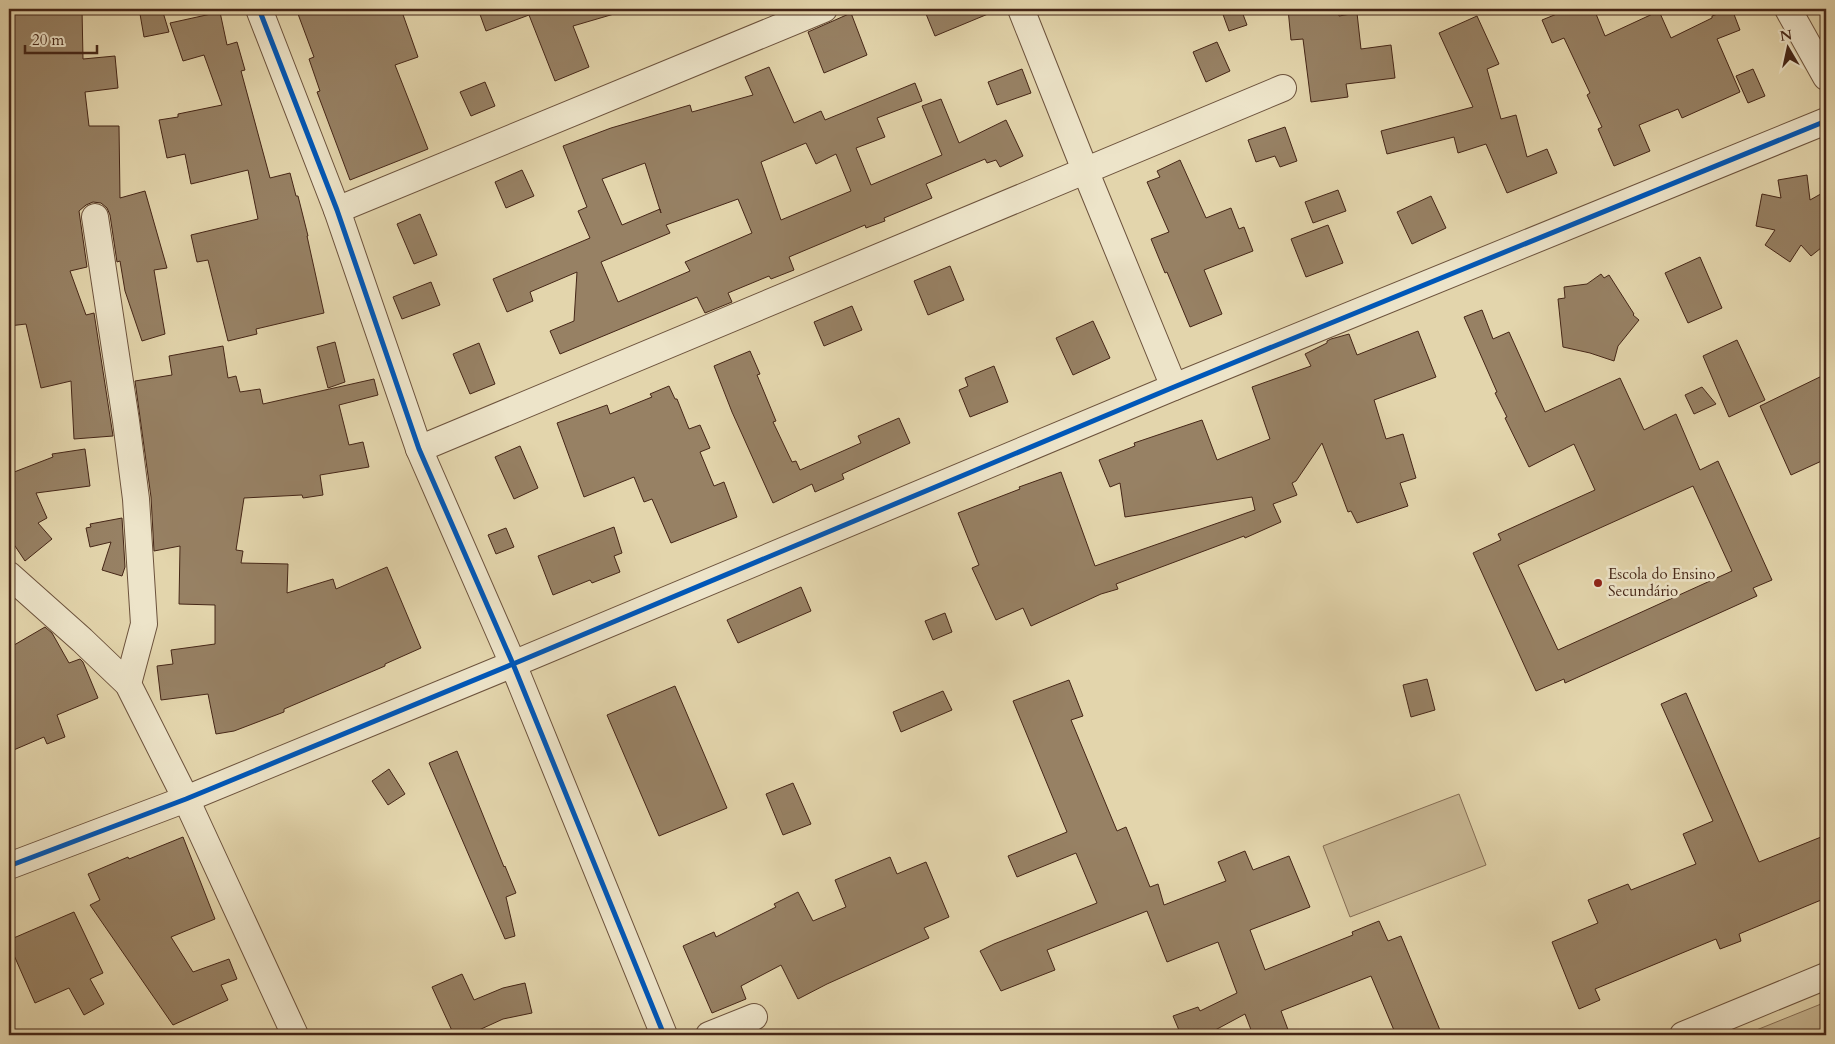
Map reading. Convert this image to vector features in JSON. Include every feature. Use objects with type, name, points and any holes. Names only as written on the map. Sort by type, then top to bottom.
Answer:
[{"type":"street","points":[[258,9],[337,210],[419,449],[513,664],[664,1035]]},
{"type":"street","points":[[337,210],[824,9]]},
{"type":"street","points":[[1021,9],[1084,170],[1174,387]]},
{"type":"street","points":[[1788,9],[1826,77]]},
{"type":"street","points":[[419,449],[1283,88]]},
{"type":"street","points":[[9,866],[186,799],[1174,387],[1826,121]]},
{"type":"street","points":[[95,217],[125,412],[136,498],[144,624],[128,684]]},
{"type":"street","points":[[9,575],[128,684],[186,799],[295,1035]]},
{"type":"street","points":[[1683,1035],[1826,976]]},
{"type":"street","points":[[709,1035],[754,1017]]},
{"type":"shaded area","points":[[1459,794],[1486,865],[1350,917],[1323,846]]},
{"type":"shaded area","points":[[1826,1002],[1826,1035],[1744,1035]]},
{"type":"building","points":[[14,9],[82,9],[83,59],[115,56],[118,88],[85,92],[89,126],[119,126],[120,198],[145,191],[167,268],[154,270],[165,334],[142,341],[125,291],[120,261],[117,262],[110,215],[107,208],[101,203],[93,202],[79,211],[87,267],[70,271],[86,315],[94,313],[113,436],[74,439],[71,381],[41,388],[26,324],[9,326],[9,106],[13,107],[9,48]]},
{"type":"building","points":[[162,9],[169,32],[144,37],[140,14]]},
{"type":"building","points":[[312,9],[401,9],[418,57],[395,65],[428,149],[350,180],[317,92],[320,91],[309,59],[314,57],[298,14]]},
{"type":"building","points":[[478,9],[614,9],[614,14],[573,26],[589,67],[555,81],[529,15],[486,31]]},
{"type":"building","points":[[924,9],[1000,9],[935,36]]},
{"type":"building","points":[[1221,9],[1241,9],[1247,25],[1229,31]]},
{"type":"building","points":[[1288,9],[1338,9],[1339,16],[1357,13],[1361,49],[1391,45],[1395,78],[1346,84],[1348,97],[1311,102],[1303,39],[1291,40]]},
{"type":"building","points":[[1569,9],[1594,9],[1605,36],[1659,11],[1671,38],[1712,18],[1712,16],[1732,9],[1740,30],[1717,39],[1740,92],[1682,118],[1678,109],[1639,125],[1650,151],[1614,166],[1598,129],[1602,127],[1587,95],[1590,93],[1564,38],[1552,43],[1542,20]]},
{"type":"building","points":[[220,12],[227,45],[237,42],[245,70],[241,71],[270,178],[290,173],[296,196],[298,196],[324,313],[256,329],[257,334],[228,341],[208,260],[197,262],[191,235],[258,219],[248,170],[191,184],[185,154],[167,158],[159,120],[222,105],[204,55],[183,61],[170,23]]},
{"type":"building","points":[[851,13],[867,55],[824,73],[808,32]]},
{"type":"building","points":[[1477,16],[1499,64],[1487,69],[1501,119],[1516,115],[1527,157],[1547,149],[1557,173],[1507,193],[1486,144],[1458,153],[1454,137],[1387,154],[1381,131],[1473,107],[1439,33]]},
{"type":"building","points":[[1217,42],[1230,71],[1206,82],[1193,52]]},
{"type":"building","points":[[769,67],[794,123],[821,111],[825,120],[915,83],[922,101],[877,118],[885,137],[856,148],[871,185],[942,155],[922,106],[941,99],[959,143],[1006,120],[1023,156],[1000,167],[996,160],[987,163],[985,159],[926,184],[932,198],[884,218],[885,221],[866,228],[865,225],[789,257],[794,270],[771,279],[769,276],[728,293],[732,302],[705,313],[697,297],[560,354],[550,331],[574,321],[577,272],[530,292],[533,301],[507,312],[493,279],[590,238],[578,211],[587,207],[563,146],[611,128],[690,105],[692,112],[753,95],[745,77]],"holes":[[[806,143],[816,164],[836,154],[851,191],[781,220],[761,162]],[[645,163],[660,209],[622,225],[602,179]],[[738,199],[752,233],[685,262],[690,271],[618,302],[601,262],[670,233],[666,225]]]},
{"type":"building","points":[[1022,69],[1031,93],[997,105],[988,82]]},
{"type":"building","points":[[1753,69],[1765,96],[1748,103],[1736,76]]},
{"type":"building","points":[[485,82],[495,106],[471,116],[460,92]]},
{"type":"building","points":[[1285,127],[1297,161],[1280,167],[1275,156],[1256,162],[1248,140]]},
{"type":"building","points":[[1180,160],[1206,218],[1231,208],[1239,229],[1244,227],[1253,251],[1204,270],[1222,314],[1190,327],[1151,239],[1169,232],[1147,182],[1160,177],[1157,171]]},
{"type":"building","points":[[522,170],[534,196],[506,208],[495,182]]},
{"type":"building","points":[[1807,175],[1810,200],[1826,191],[1826,244],[1811,256],[1801,245],[1790,262],[1765,245],[1775,230],[1756,226],[1762,194],[1781,198],[1778,180]]},
{"type":"building","points":[[1338,190],[1346,211],[1313,223],[1305,202]]},
{"type":"building","points":[[1431,196],[1446,228],[1412,244],[1397,212]]},
{"type":"building","points":[[420,214],[437,255],[414,264],[397,224]]},
{"type":"building","points":[[1328,225],[1343,263],[1306,277],[1291,239]]},
{"type":"building","points":[[1700,257],[1722,308],[1688,323],[1665,273]]},
{"type":"building","points":[[950,266],[964,300],[928,315],[914,281]]},
{"type":"building","points":[[1601,274],[1604,278],[1609,275],[1633,315],[1639,320],[1618,346],[1614,361],[1563,347],[1558,299],[1565,298],[1564,287],[1587,284]]},
{"type":"building","points":[[431,282],[440,305],[402,319],[393,297]]},
{"type":"building","points":[[852,306],[862,330],[824,346],[814,322]]},
{"type":"building","points":[[1482,310],[1493,339],[1509,332],[1545,412],[1620,378],[1644,430],[1676,414],[1700,470],[1718,461],[1772,580],[1753,588],[1757,596],[1565,683],[1564,679],[1536,691],[1473,553],[1501,540],[1498,534],[1595,490],[1574,444],[1529,467],[1505,418],[1507,417],[1495,393],[1497,392],[1464,317]],"holes":[[[1693,486],[1732,571],[1558,650],[1518,565]]]},
{"type":"building","points":[[1093,321],[1110,358],[1073,375],[1056,338]]},
{"type":"building","points":[[1418,331],[1436,377],[1374,400],[1386,439],[1403,434],[1416,478],[1400,483],[1408,506],[1357,523],[1351,511],[1348,512],[1322,443],[1296,481],[1292,483],[1297,495],[1273,504],[1281,522],[1245,538],[1244,536],[1116,584],[1118,589],[1101,594],[1031,626],[1023,608],[996,620],[972,568],[979,565],[958,513],[1020,489],[1019,487],[1061,472],[1095,566],[1255,510],[1252,497],[1125,517],[1120,483],[1110,487],[1099,460],[1135,446],[1134,443],[1202,420],[1217,460],[1270,439],[1252,387],[1311,366],[1305,354],[1331,339],[1349,334],[1357,355]]},
{"type":"building","points":[[1737,340],[1765,400],[1729,417],[1703,356]]},
{"type":"building","points":[[335,342],[345,382],[328,388],[317,347]]},
{"type":"building","points":[[479,343],[495,384],[470,394],[453,354]]},
{"type":"building","points":[[223,346],[228,378],[236,376],[240,392],[260,389],[263,404],[374,379],[378,395],[339,405],[349,445],[363,442],[369,467],[320,475],[323,495],[303,498],[302,495],[244,498],[236,550],[243,551],[241,563],[288,564],[287,593],[333,579],[336,589],[387,567],[421,648],[385,664],[385,666],[284,709],[284,712],[234,731],[216,734],[208,694],[161,700],[157,666],[173,664],[171,650],[215,644],[215,605],[179,604],[180,546],[154,551],[151,497],[135,381],[172,375],[169,356]]},
{"type":"building","points":[[750,351],[760,374],[757,375],[776,421],[773,422],[792,462],[796,461],[800,470],[861,443],[858,436],[899,418],[910,443],[842,474],[844,479],[815,492],[812,484],[773,503],[732,412],[714,366]]},
{"type":"building","points":[[994,366],[1008,402],[970,417],[959,390],[968,386],[965,378]]},
{"type":"building","points":[[1826,374],[1826,459],[1791,475],[1760,406]]},
{"type":"building","points":[[669,386],[675,399],[677,399],[689,429],[700,425],[710,448],[700,452],[714,486],[724,482],[737,517],[671,543],[652,499],[644,502],[634,477],[584,497],[557,423],[607,405],[610,414],[652,397],[650,394]]},
{"type":"building","points":[[1702,387],[1716,404],[1694,414],[1685,395]]},
{"type":"building","points":[[520,446],[538,488],[514,499],[495,457]]},
{"type":"building","points":[[85,449],[90,486],[36,493],[47,518],[38,523],[52,539],[25,561],[9,537],[9,474],[53,457],[52,454]]},
{"type":"building","points":[[122,518],[125,567],[122,576],[102,570],[111,542],[90,547],[86,528],[91,527],[90,524]]},
{"type":"building","points":[[614,527],[622,553],[614,556],[620,572],[592,583],[590,580],[553,595],[538,556]]},
{"type":"building","points":[[506,528],[514,547],[496,554],[488,535]]},
{"type":"building","points":[[801,587],[811,611],[738,643],[727,620]]},
{"type":"building","points":[[945,613],[952,632],[933,640],[925,621]]},
{"type":"building","points":[[45,627],[52,633],[69,663],[80,659],[83,662],[98,698],[57,715],[65,737],[47,744],[44,737],[9,752],[9,648]]},
{"type":"building","points":[[1427,679],[1435,710],[1411,717],[1403,685]]},
{"type":"building","points":[[1069,680],[1083,716],[1071,720],[1117,831],[1126,827],[1150,887],[1158,884],[1164,905],[1226,881],[1218,862],[1245,851],[1253,870],[1289,856],[1310,907],[1250,930],[1265,970],[1353,935],[1352,932],[1379,921],[1388,941],[1401,936],[1442,1035],[1396,1035],[1371,976],[1281,1011],[1290,1035],[1253,1035],[1245,1014],[1206,1035],[1181,1035],[1173,1016],[1198,1007],[1200,1011],[1237,993],[1218,942],[1167,962],[1147,911],[1047,950],[1055,970],[1001,991],[980,951],[1097,903],[1076,853],[1017,877],[1008,856],[1067,832],[1013,701]]},
{"type":"building","points":[[675,686],[727,808],[659,836],[607,715]]},
{"type":"building","points":[[943,691],[952,710],[901,732],[893,712]]},
{"type":"building","points":[[1686,693],[1759,862],[1826,835],[1826,898],[1739,934],[1741,941],[1720,949],[1716,939],[1595,989],[1600,1000],[1579,1009],[1552,942],[1598,923],[1588,900],[1628,884],[1631,890],[1696,864],[1683,834],[1713,821],[1661,704]]},
{"type":"building","points":[[457,751],[516,893],[506,897],[515,936],[505,939],[429,763]]},
{"type":"building","points":[[389,769],[405,794],[388,805],[372,781]]},
{"type":"building","points":[[793,783],[811,824],[783,835],[766,794]]},
{"type":"building","points":[[183,837],[215,919],[171,937],[193,972],[229,959],[237,979],[221,985],[228,1000],[173,1025],[90,905],[100,900],[88,874]]},
{"type":"building","points":[[890,857],[897,874],[926,862],[949,917],[924,928],[929,938],[798,999],[781,965],[741,986],[746,999],[712,1013],[683,946],[714,932],[716,937],[776,907],[774,904],[798,892],[813,921],[846,907],[835,880]]},
{"type":"building","points":[[74,912],[103,973],[90,979],[104,1004],[84,1015],[69,988],[35,1003],[9,944],[9,940]]},
{"type":"building","points":[[462,974],[474,1000],[503,988],[525,983],[532,1013],[503,1019],[468,1035],[454,1035],[432,987]]},
{"type":"cycle path","points":[[259,9],[337,210],[419,449],[513,664],[664,1035]]},
{"type":"cycle path","points":[[9,866],[186,799],[1174,387],[1826,121]]},
{"type":"place","name":"Escola do Ensino Secundário","points":[[1598,583]]}]
